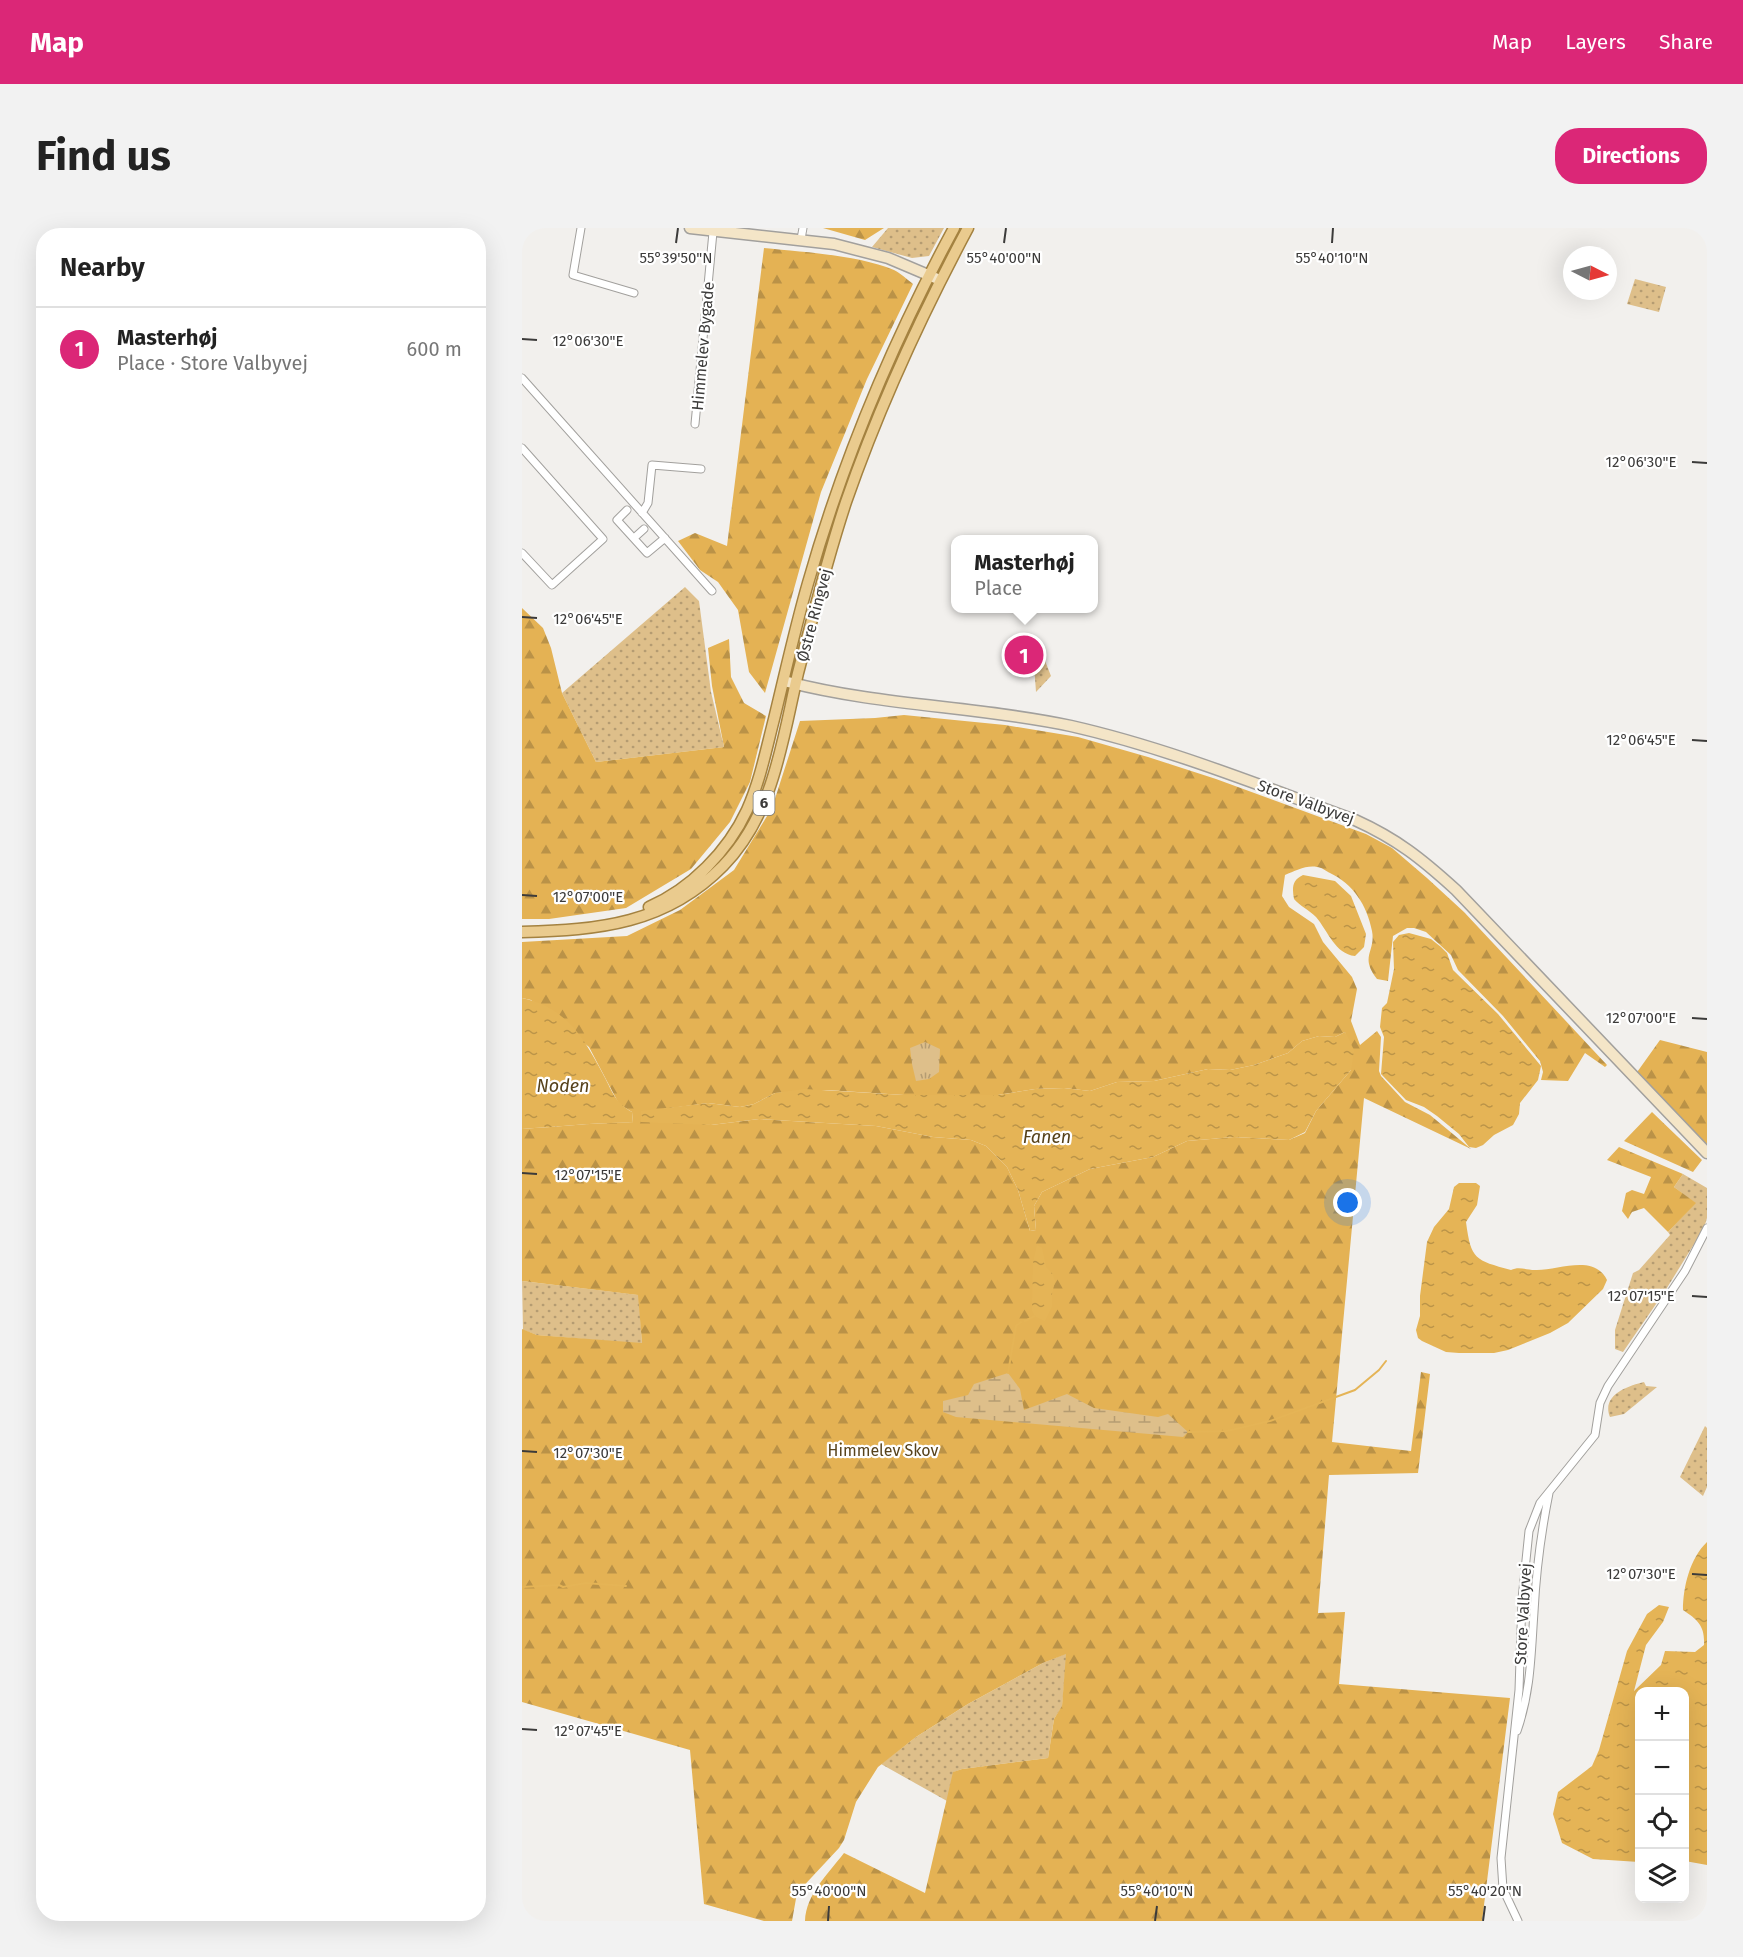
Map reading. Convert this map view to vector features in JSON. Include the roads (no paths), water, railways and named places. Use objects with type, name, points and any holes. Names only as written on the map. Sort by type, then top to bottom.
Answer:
[{"type":"main road","name":"Østre Ringvej","points":[[592,928],[653,905],[680,890],[712,862],[730,840],[747,811],[760,774],[808,584],[834,497],[859,430],[928,275],[954,228]]},
{"type":"main road","name":"Østre Ringvej","points":[[522,932],[592,928],[624,923],[679,900],[723,866],[756,822],[767,798],[776,769],[820,587],[847,501],[900,364],[968,228]]},
{"type":"street","points":[[581,228],[573,275],[634,293]]},
{"type":"street","points":[[690,228],[713,232],[802,234],[888,258],[940,280]]},
{"type":"street","name":"Himmelev Bygade","points":[[696,424],[713,232]]},
{"type":"street","points":[[522,378],[712,591]]},
{"type":"street","points":[[522,448],[603,539],[552,585],[522,553]]},
{"type":"street","points":[[642,513],[648,503],[652,465],[701,469]]},
{"type":"street","points":[[627,510],[617,520],[647,553],[665,538]]},
{"type":"street","points":[[634,538],[644,529]]},
{"type":"street","name":"Store Valbyvej","points":[[783,681],[834,692],[1030,718],[1102,734],[1188,759],[1355,820],[1381,832],[1401,843],[1425,861],[1456,890],[1707,1154]]},
{"type":"street","name":"Store Valbyvej","points":[[1518,1921],[1508,1902],[1501,1875],[1501,1858],[1519,1690],[1522,1599],[1529,1532],[1540,1503],[1595,1435],[1600,1403],[1608,1386],[1685,1271],[1707,1228]]},
{"type":"street","name":"Store Valbyvej","points":[[1513,1743],[1526,1706],[1530,1682],[1537,1564],[1549,1491]]},
{"type":"water","points":[[1303,875],[1335,881],[1351,896],[1366,934],[1364,947],[1355,956],[1342,951],[1332,941],[1316,917],[1294,899],[1294,885]]},
{"type":"water","points":[[1409,933],[1431,939],[1447,953],[1453,970],[1498,1014],[1541,1066],[1538,1080],[1520,1103],[1519,1114],[1513,1125],[1476,1148],[1469,1147],[1459,1134],[1424,1107],[1406,1100],[1381,1074],[1384,1037],[1380,1027],[1382,1008],[1387,1003],[1394,969],[1393,942],[1399,935]]},
{"type":"water","name":"Noden","points":[[522,998],[551,1009],[572,1026],[589,1049],[615,1097],[632,1112],[633,1123],[522,1129]]},
{"type":"water","name":"Fanen","points":[[1345,1032],[1354,1050],[1351,1070],[1316,1111],[1305,1132],[1289,1140],[1234,1137],[1187,1141],[1153,1157],[1090,1169],[1042,1192],[1034,1206],[1036,1230],[1030,1231],[1018,1190],[1007,1167],[986,1146],[971,1140],[933,1137],[876,1126],[759,1119],[711,1125],[641,1122],[641,1111],[708,1103],[740,1107],[754,1104],[775,1093],[805,1089],[904,1095],[998,1095],[1035,1089],[1064,1088],[1090,1091],[1117,1082],[1154,1081],[1208,1069],[1230,1070],[1254,1065],[1288,1053],[1302,1041],[1319,1036],[1335,1037]]},
{"type":"water","points":[[1459,1183],[1476,1183],[1480,1186],[1477,1205],[1466,1222],[1470,1244],[1482,1260],[1511,1270],[1520,1268],[1544,1270],[1574,1265],[1593,1267],[1607,1280],[1603,1289],[1568,1323],[1508,1350],[1494,1353],[1446,1352],[1422,1341],[1418,1338],[1416,1330],[1420,1316],[1420,1296],[1427,1242],[1434,1227],[1449,1209],[1454,1187]]},
{"type":"water","points":[[1037,1245],[1042,1248],[1046,1267],[1052,1273],[1055,1281],[1052,1306],[1045,1321],[1035,1316],[1032,1310],[1033,1263]]},
{"type":"water","points":[[1707,1542],[1707,1865],[1689,1862],[1689,1687],[1638,1687],[1661,1665],[1665,1651],[1695,1652],[1704,1645],[1700,1624],[1683,1610],[1684,1592],[1689,1573]]},
{"type":"water","points":[[1659,1605],[1669,1607],[1663,1622],[1646,1645],[1634,1691],[1635,1862],[1593,1859],[1562,1843],[1553,1814],[1558,1792],[1592,1766],[1599,1750],[1627,1651],[1647,1614]]},
{"type":"waterway","points":[[1025,1321],[1035,1316]]},
{"type":"waterway","points":[[1008,1373],[1016,1326],[1021,1322]]},
{"type":"waterway","points":[[1188,1432],[1227,1431],[1270,1421],[1355,1390],[1386,1361]]},
{"type":"waterway","points":[[522,1587],[559,1585],[563,1587],[586,1583],[626,1586]]},
{"type":"place","name":"Masterhøj","points":[[1024,655]]},
{"type":"park label","name":"Himmelev Skov","points":[[883,1450]]}]
